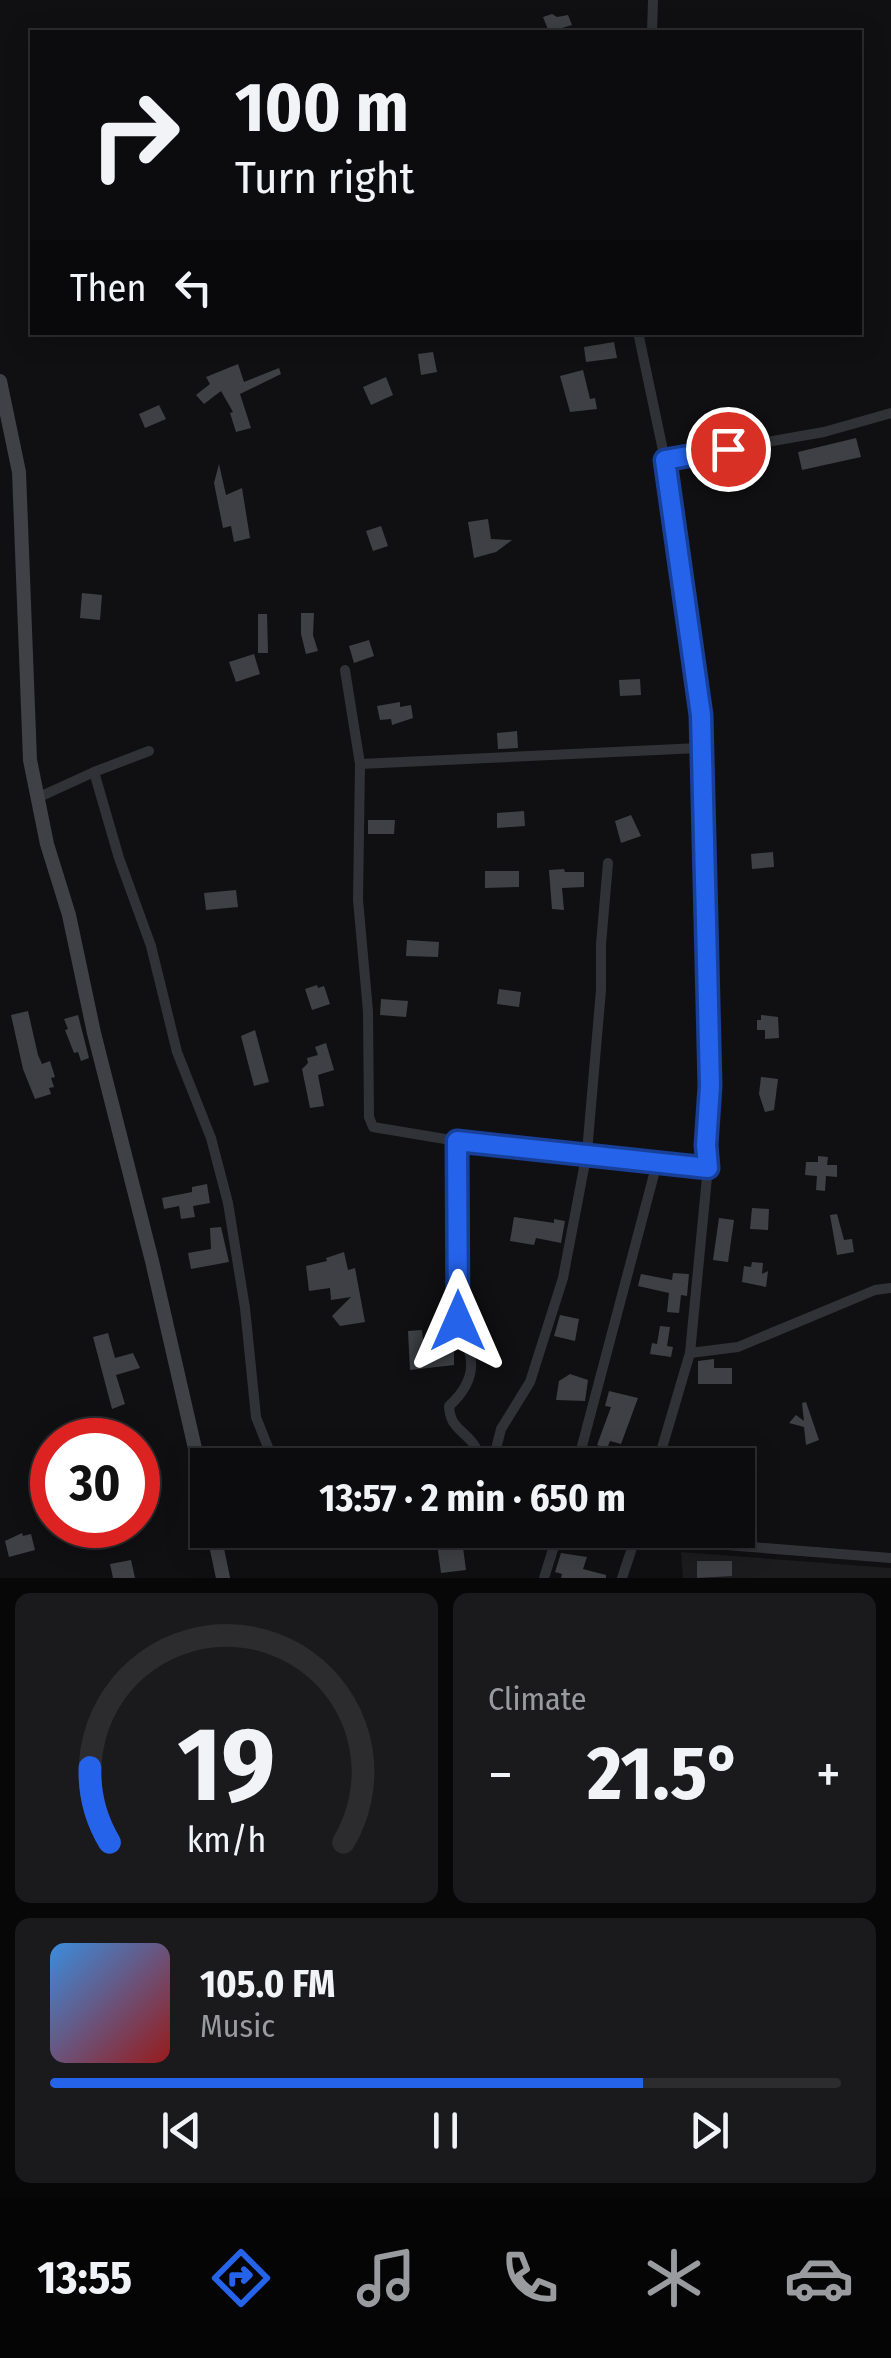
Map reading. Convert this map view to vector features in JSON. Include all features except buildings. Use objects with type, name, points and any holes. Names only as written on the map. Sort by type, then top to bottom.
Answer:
[{"type":"street","points":[[652,30],[653,0]]},
{"type":"street","points":[[639,335],[665,460],[701,715],[710,1086],[708,1168],[690,1353],[662,1448]]},
{"type":"street","points":[[0,381],[20,472],[30,760],[46,844],[69,914],[94,1033],[196,1448]]},
{"type":"street","points":[[665,460],[824,432],[891,413]]},
{"type":"street","points":[[345,670],[360,764],[358,900],[368,1011],[368,1117],[373,1128],[708,1168]]},
{"type":"street","points":[[360,764],[699,748]]},
{"type":"street","points":[[37,798],[149,752]]},
{"type":"street","points":[[94,772],[119,858],[151,946],[176,1052],[220,1170],[245,1308],[256,1418],[268,1448]]},
{"type":"street","points":[[494,1448],[530,1382],[562,1278],[587,1152],[608,863]]},
{"type":"street","points":[[457,1141],[458,1321],[470,1348],[472,1375],[450,1406],[450,1417],[455,1428],[477,1448]]},
{"type":"street","points":[[582,1448],[657,1163]]},
{"type":"street","points":[[690,1353],[738,1346],[875,1290],[891,1288]]},
{"type":"street","points":[[755,1545],[891,1558]]},
{"type":"street","points":[[217,1548],[224,1578]]},
{"type":"street","points":[[544,1578],[554,1548]]},
{"type":"street","points":[[622,1578],[632,1548]]},
{"type":"shaded area","points":[[681,1552],[891,1568],[891,1578],[683,1578]]},
{"type":"route","points":[[458,1321],[457,1141],[708,1168],[710,1086],[701,715],[665,460],[728,449]]}]
